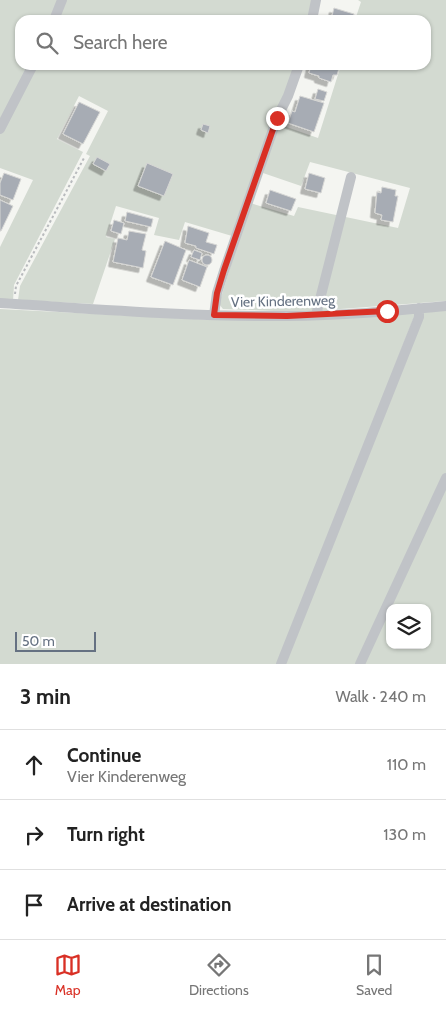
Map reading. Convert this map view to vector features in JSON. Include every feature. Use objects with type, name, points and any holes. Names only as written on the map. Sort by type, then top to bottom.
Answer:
[{"type":"street","points":[[56,15],[62,0]]},
{"type":"street","points":[[313,15],[316,0]]},
{"type":"street","points":[[0,129],[30,70]]},
{"type":"street","points":[[214,315],[217,293],[224,270],[277,118],[288,96],[297,70]]},
{"type":"street","points":[[316,315],[351,177]]},
{"type":"street","name":"Vier Kinderenweg","points":[[0,304],[214,315],[316,315],[446,306]]},
{"type":"street","points":[[281,664],[419,318],[419,308]]},
{"type":"street","points":[[360,664],[446,478]]},
{"type":"path","points":[[15,304],[16,286],[84,158]]},
{"type":"shaded area","points":[[0,0],[59,0],[52,15],[15,15],[15,70],[26,70],[0,122]]},
{"type":"shaded area","points":[[65,0],[313,0],[309,15],[58,15]]},
{"type":"shaded area","points":[[358,0],[446,0],[446,301],[301,312],[223,309],[219,304],[250,203],[294,216],[298,207],[398,228],[410,188],[310,162],[301,186],[263,173],[278,124],[318,138],[339,70],[431,70],[431,15],[357,15],[361,2]]},
{"type":"shaded area","points":[[32,70],[294,70],[232,236],[185,222],[179,240],[154,235],[159,218],[116,206],[106,237],[115,239],[93,304],[18,300],[20,286],[90,156],[86,154],[108,111],[79,96],[57,139],[83,152],[14,285],[13,301],[0,300],[0,247],[33,180],[0,168],[0,133]]},
{"type":"shaded area","points":[[0,309],[214,320],[416,312],[278,664],[0,664]]},
{"type":"shaded area","points":[[446,310],[446,473],[358,664],[284,664],[421,312]]},
{"type":"shaded area","points":[[446,485],[446,664],[363,664],[386,614],[386,649],[431,649],[431,604],[391,604]]},
{"type":"building","points":[[334,8],[354,14],[354,15],[332,15]]},
{"type":"building","points":[[310,70],[338,70],[337,75],[333,75],[331,82],[309,73]]},
{"type":"building","points":[[318,89],[327,92],[324,101],[315,99]]},
{"type":"building","points":[[300,96],[324,103],[314,132],[288,123],[292,111],[295,112]]},
{"type":"building","points":[[79,102],[100,112],[83,144],[63,134]]},
{"type":"building","points":[[203,124],[210,126],[208,133],[201,130]]},
{"type":"building","points":[[97,157],[110,164],[106,171],[93,164]]},
{"type":"building","points":[[147,163],[173,174],[164,196],[138,186]]},
{"type":"building","points":[[4,173],[21,179],[13,200],[0,195],[0,183]]},
{"type":"building","points":[[309,173],[325,178],[321,193],[305,189]]},
{"type":"building","points":[[382,187],[396,190],[395,196],[398,196],[393,222],[381,220],[382,215],[375,213],[377,192],[381,193]]},
{"type":"building","points":[[270,190],[296,199],[291,211],[266,203]]},
{"type":"building","points":[[0,200],[13,206],[1,231],[0,231]]},
{"type":"building","points":[[127,212],[153,219],[151,227],[125,221]]},
{"type":"building","points":[[114,220],[124,223],[121,234],[111,231]]},
{"type":"building","points":[[188,226],[209,233],[206,242],[217,245],[214,254],[185,243]]},
{"type":"building","points":[[129,231],[146,234],[142,250],[146,251],[143,268],[113,262],[118,238],[127,240]]},
{"type":"building","points":[[165,241],[186,250],[173,285],[151,277]]},
{"type":"building","points":[[194,250],[202,253],[200,260],[191,257]]},
{"type":"building","points":[[205,255],[209,255],[212,260],[211,264],[205,265],[202,262],[202,258]]},
{"type":"building","points":[[189,260],[207,267],[200,287],[182,280]]},
{"type":"route","points":[[277,118],[224,270],[217,293],[214,315],[334,315],[387,311]]}]
